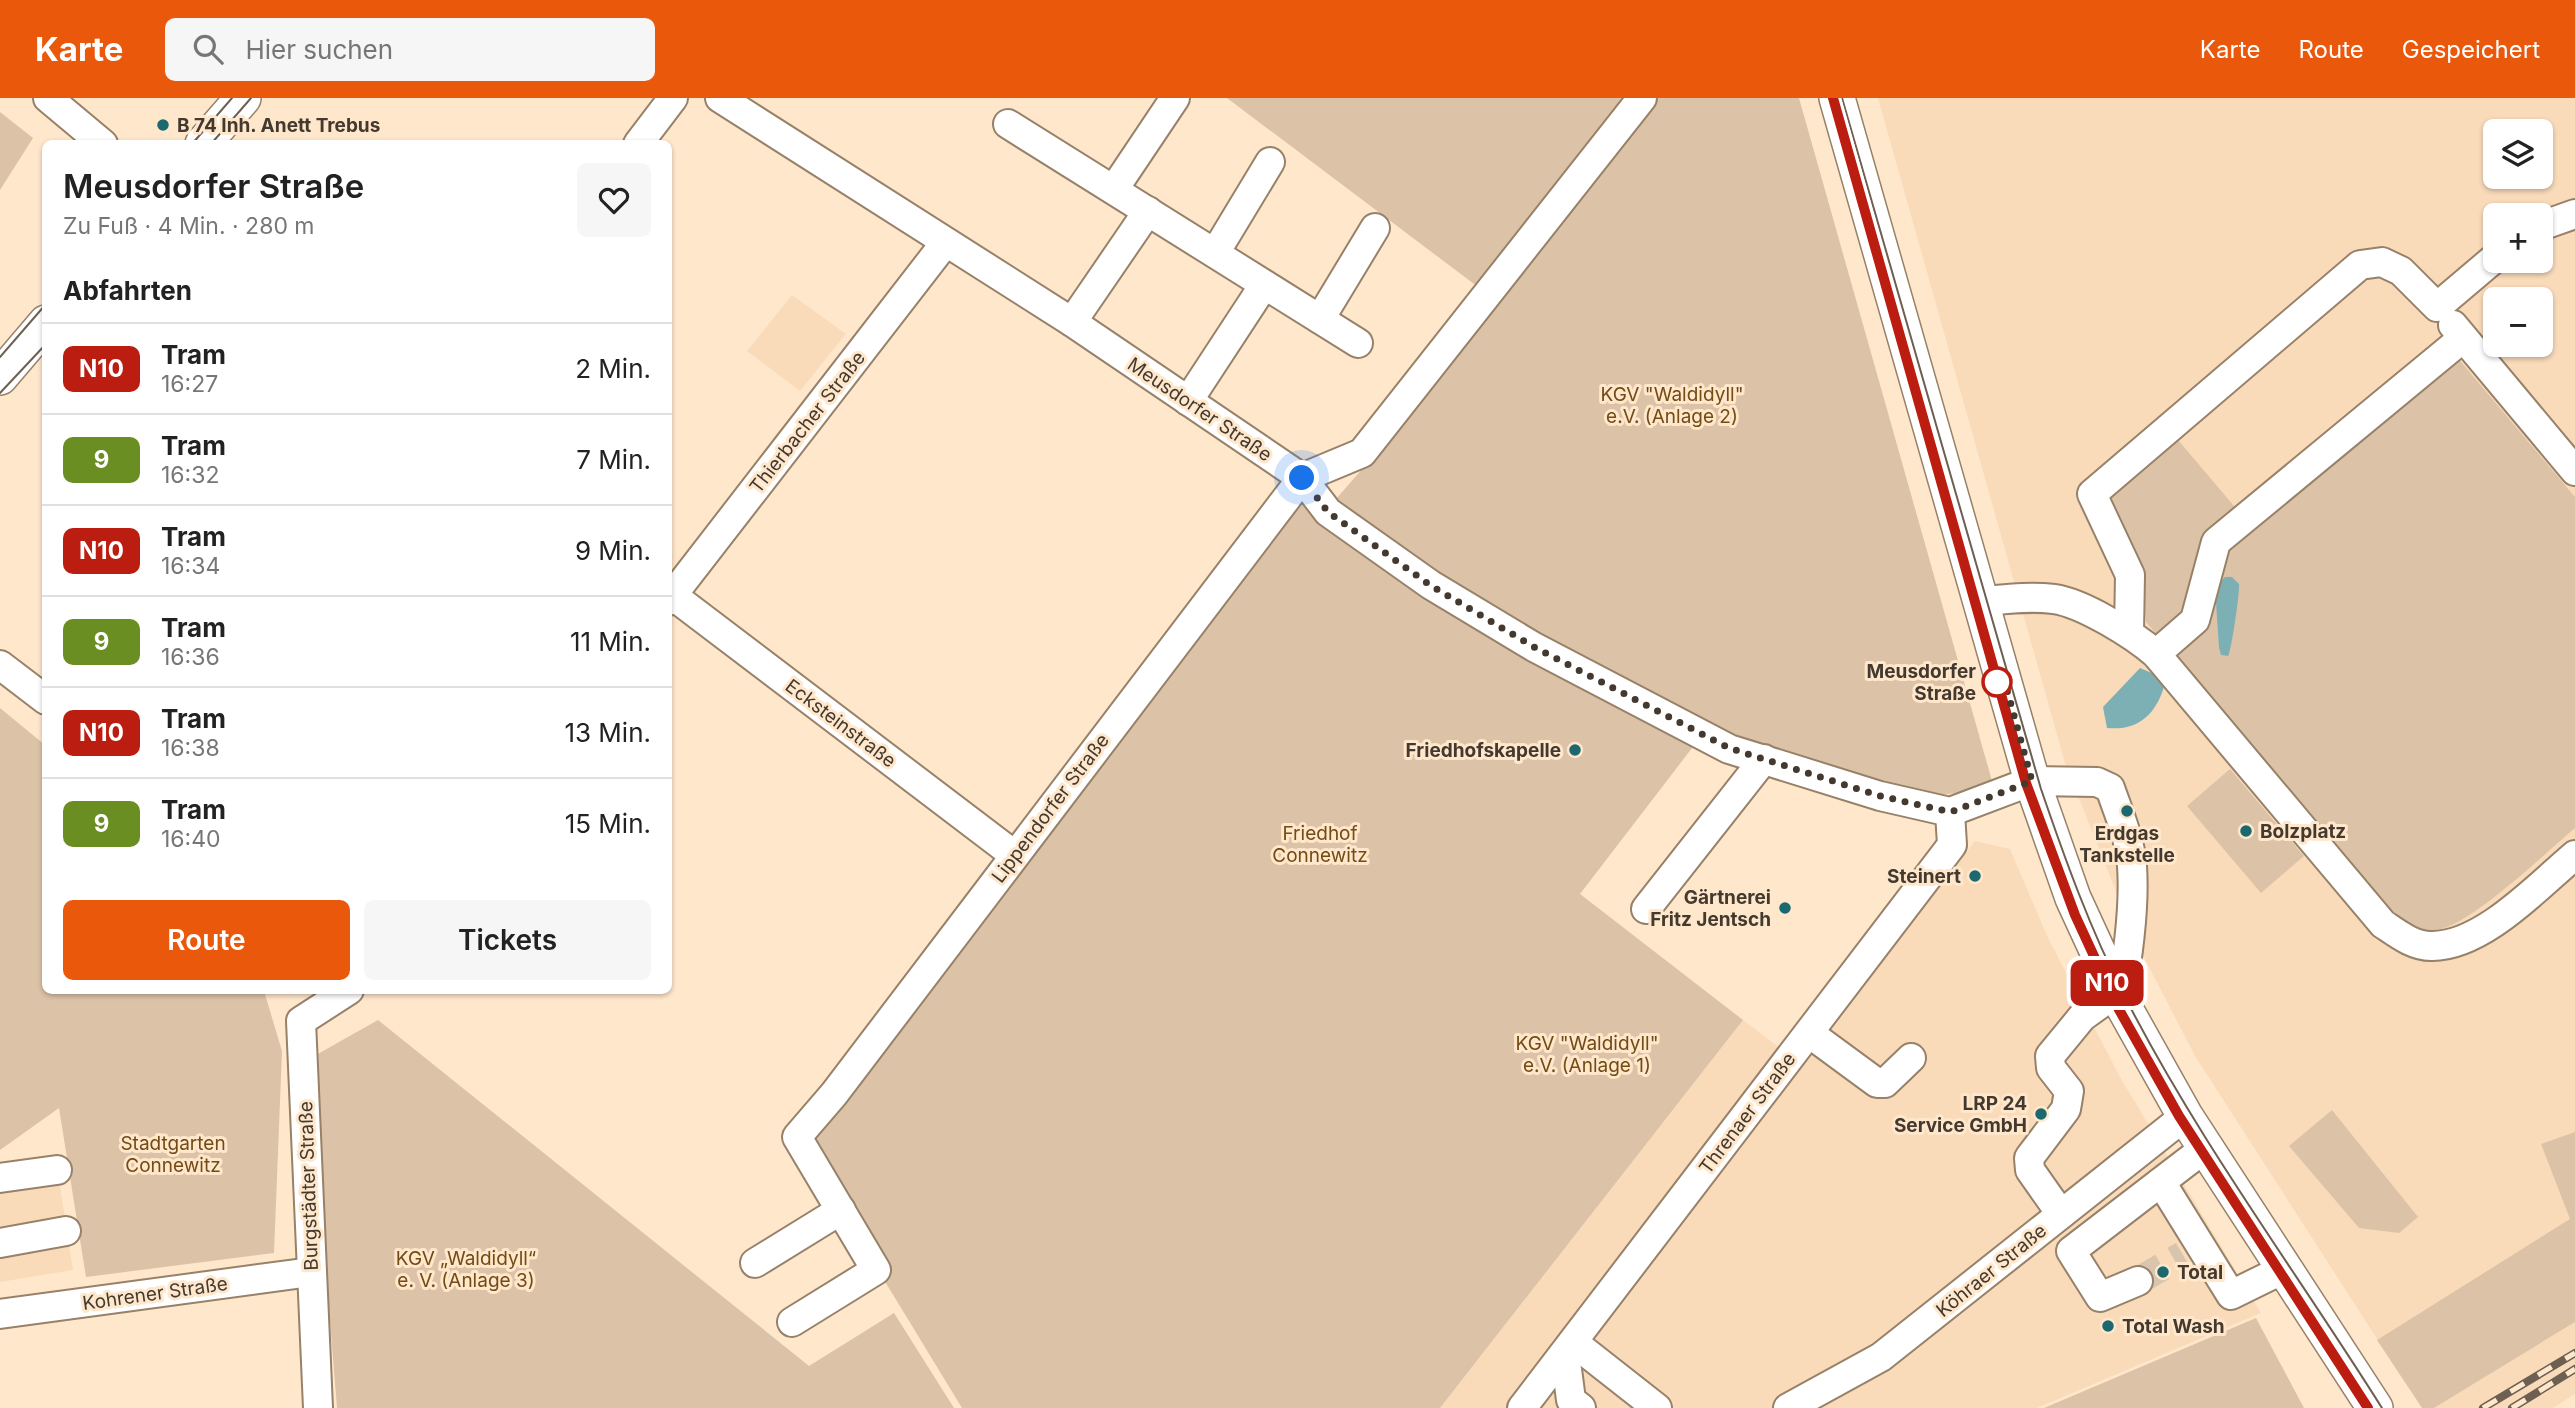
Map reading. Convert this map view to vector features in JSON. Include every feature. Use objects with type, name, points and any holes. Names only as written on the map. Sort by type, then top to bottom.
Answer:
[{"type":"main road","points":[[206,140],[243,98]]},
{"type":"main road","points":[[1837,98],[1983,601],[2032,781],[2073,898],[2118,996],[2185,1116],[2375,1408]]},
{"type":"main road","points":[[0,377],[42,328]]},
{"type":"street","points":[[48,98],[98,140]]},
{"type":"street","points":[[641,140],[673,98]]},
{"type":"street","name":"Meusdorfer Straße","points":[[720,98],[1072,322],[1302,478],[1328,512],[1471,610],[1631,699],[1729,748],[1880,796],[1951,812]]},
{"type":"street","points":[[1114,189],[1175,98]]},
{"type":"street","points":[[1302,478],[1362,453],[1642,98]]},
{"type":"street","points":[[1008,124],[1358,343]]},
{"type":"street","points":[[1215,253],[1270,162]]},
{"type":"street","points":[[1072,322],[1149,211]]},
{"type":"street","points":[[2553,222],[2575,214]]},
{"type":"street","points":[[1320,319],[1376,228]]},
{"type":"street","name":"Thierbacher Straße","points":[[672,593],[945,243]]},
{"type":"street","points":[[2129,632],[2130,575],[2092,494],[2360,265],[2382,262],[2402,271],[2437,307],[2575,471]]},
{"type":"street","points":[[2437,307],[2483,268]]},
{"type":"street","points":[[1188,401],[1264,285]]},
{"type":"street","points":[[2156,654],[2195,620],[2216,542],[2463,338]]},
{"type":"street","name":"Lippendorfer Straße","points":[[841,1210],[797,1137],[834,1094],[1013,854],[1302,478]]},
{"type":"street","points":[[1983,601],[2013,597],[2058,599],[2129,632],[2156,654],[2383,924],[2405,939],[2430,946],[2474,934],[2499,919],[2575,855]]},
{"type":"street","name":"Ecksteinstraße","points":[[672,598],[1013,854]]},
{"type":"street","points":[[0,665],[42,697]]},
{"type":"street","points":[[1646,909],[1764,759]]},
{"type":"street","points":[[1951,812],[2032,781],[2096,782],[2110,788],[2125,830],[2132,866],[2131,919],[2118,996],[2082,1017],[2050,1056],[2051,1068],[2069,1091],[2067,1109],[2029,1158],[2030,1170],[2062,1214]]},
{"type":"street","name":"Threnaer Straße","points":[[1522,1408],[1952,845],[1951,812]]},
{"type":"street","name":"Burgstädter Straße","points":[[318,1408],[301,1021],[343,994]]},
{"type":"street","points":[[1809,1033],[1877,1083],[1885,1083],[1911,1058]]},
{"type":"street","name":"Köhraer Straße","points":[[1788,1408],[1881,1357],[2185,1116]]},
{"type":"street","points":[[2138,1281],[2100,1297],[2071,1251],[2205,1148]]},
{"type":"street","points":[[0,1178],[57,1170]]},
{"type":"street","points":[[2161,1182],[2191,1250],[2231,1295],[2286,1268]]},
{"type":"street","points":[[755,1263],[841,1210],[877,1269],[792,1322]]},
{"type":"street","points":[[0,1243],[66,1231]]},
{"type":"street","name":"Kohrener Straße","points":[[0,1314],[311,1272]]},
{"type":"street","points":[[1569,1348],[1571,1400],[1581,1408]]},
{"type":"street","points":[[1569,1348],[1657,1408]]},
{"type":"shaded area","points":[[1878,98],[2575,98],[2575,1285],[2408,1387],[2195,1056],[2136,942],[2065,763]]},
{"type":"shaded area","points":[[792,295],[846,334],[800,391],[747,351]]},
{"type":"shaded area","points":[[1975,841],[2010,849],[2048,938],[2120,1077],[2261,1313],[2037,1408],[1440,1408],[1743,1020],[1800,1063]]},
{"type":"shaded area","points":[[56,1160],[73,1270],[0,1282],[0,1168]]},
{"type":"shaded area","points":[[2575,1322],[2575,1394],[2553,1408],[2434,1408]]},
{"type":"green space","name":"KGV \"Waldidyll\" e.V. (Anlage 2)","points":[[1227,98],[1799,98],[1992,781],[1969,791],[1935,796],[1895,792],[1724,733],[1585,663],[1428,569],[1336,499],[1371,459],[1494,299]]},
{"type":"green space","points":[[0,112],[33,138],[0,190]]},
{"type":"green space","points":[[2456,356],[2575,497],[2575,828],[2484,905],[2446,928],[2426,931],[2392,914],[2146,622],[2143,583],[2112,514],[2111,496],[2173,434],[2251,526]]},
{"type":"green space","name":"Friedhof Connewitz","points":[[1302,478],[1328,512],[1702,735],[1580,894],[1743,1020],[1440,1408],[962,1408],[797,1137]]},
{"type":"green space","name":"Stadtgarten Connewitz","points":[[0,708],[42,743],[42,994],[265,994],[282,1051],[274,1253],[86,1277],[59,1108],[0,1150]]},
{"type":"green space","name":"Bolzplatz","points":[[2230,769],[2304,856],[2261,893],[2187,806]]},
{"type":"green space","name":"KGV „Waldidyll“ e. V. (Anlage 3)","points":[[378,1020],[809,1366],[894,1313],[954,1408],[337,1408],[326,1272],[316,1055]]},
{"type":"green space","points":[[2332,1110],[2418,1217],[2399,1233],[2359,1228],[2289,1146]]},
{"type":"green space","points":[[2575,1132],[2575,1322],[2434,1408],[2422,1408],[2377,1340],[2570,1219],[2541,1144]]},
{"type":"green space","points":[[2256,1318],[2304,1408],[2044,1408]]},
{"type":"water","points":[[2225,577],[2232,577],[2239,584],[2228,656],[2221,655],[2219,648],[2215,587]]},
{"type":"water","points":[[2140,668],[2154,674],[2164,687],[2156,706],[2136,724],[2107,728],[2103,707]]},
{"type":"tunnel","points":[[2138,1281],[2183,1255]]},
{"type":"tram line","points":[[195,140],[232,98]]},
{"type":"tram line","points":[[214,140],[251,98]]},
{"type":"tram line","name":"N10","points":[[1833,98],[2026,783],[2075,915],[2117,1006],[2179,1116],[2368,1408]]},
{"type":"tram line","points":[[1842,98],[2041,789],[2089,919],[2124,995],[2183,1101],[2382,1408]]},
{"type":"tram line","points":[[1887,290],[2026,783],[2075,915],[2117,1006],[2179,1116],[2368,1408]]},
{"type":"tram line","points":[[0,357],[42,309]]},
{"type":"tram line","points":[[0,393],[42,348]]},
{"type":"railway","points":[[2483,1408],[2575,1353]]},
{"type":"railway","points":[[2512,1408],[2575,1369]]},
{"type":"place","name":"B 74 Inh. Anett Trebus","points":[[163,125]]},
{"type":"place","name":"Meusdorfer Straße","points":[[1997,682]]},
{"type":"place","name":"Friedhofskapelle","points":[[1575,750]]},
{"type":"place","name":"Erdgas Tankstelle","points":[[2127,811]]},
{"type":"place","name":"Bolzplatz","points":[[2246,831]]},
{"type":"place","name":"Steinert","points":[[1975,876]]},
{"type":"place","name":"Gärtnerei Fritz Jentsch","points":[[1785,908]]},
{"type":"place","name":"LRP 24 Service GmbH","points":[[2041,1114]]},
{"type":"place","name":"Total","points":[[2163,1272]]},
{"type":"place","name":"Total Wash","points":[[2108,1326]]},
{"type":"route","points":[[1302,478],[1328,512],[1430,585],[1534,647],[1729,748],[1880,796],[1951,812],[2032,781],[2004,679],[1997,682]]},
{"type":"park label","name":"KGV \"Waldidyll\" e.V. (Anlage 1)","points":[[1587,1054]]}]
